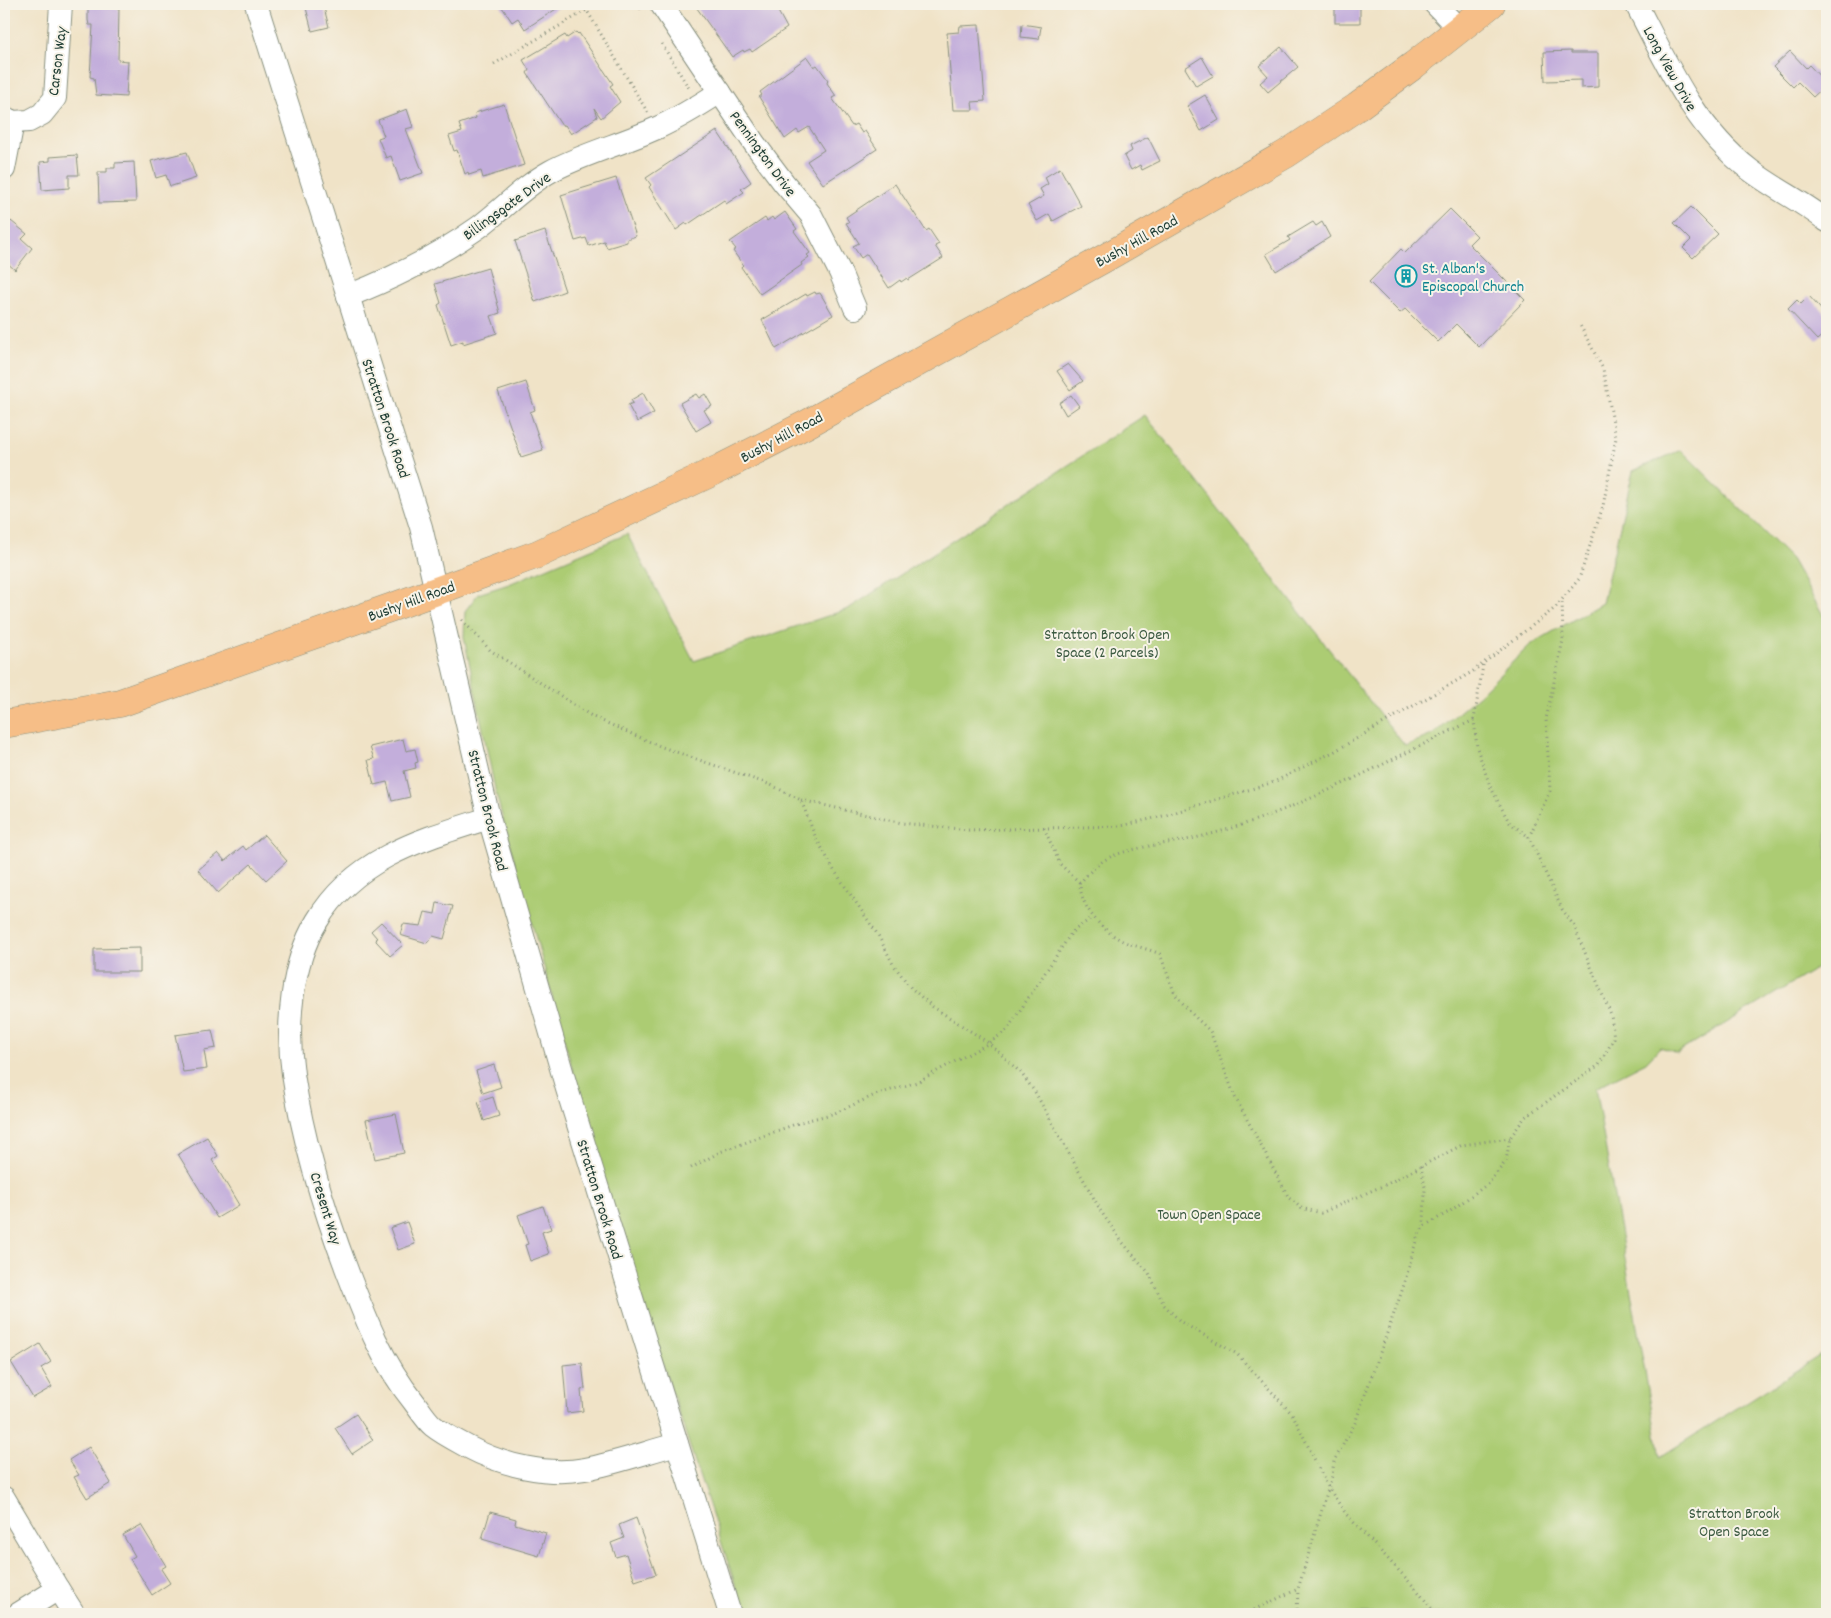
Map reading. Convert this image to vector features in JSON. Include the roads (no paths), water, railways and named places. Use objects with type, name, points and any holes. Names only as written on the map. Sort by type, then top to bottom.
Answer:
[{"type":"main road","name":"Bushy Hill Road","points":[[4,724],[120,703],[436,591],[538,554],[721,468],[807,424],[1105,258],[1286,154],[1357,107],[1460,30],[1491,4]]},
{"type":"street","name":"Carson Way","points":[[4,169],[9,119],[29,122],[42,114],[55,98],[61,4]]},
{"type":"street","name":"Stratton Brook Road","points":[[256,4],[421,527],[489,818],[567,1090],[730,1614]]},
{"type":"street","points":[[1435,4],[1460,30]]},
{"type":"street","name":"Long View Drive","points":[[1636,4],[1691,108],[1722,144],[1750,170],[1827,221]]},
{"type":"street","name":"Pennington Drive","points":[[652,8],[720,92],[784,184],[811,215],[840,272],[854,308]]},
{"type":"street","name":"Billingsgate Drive","points":[[348,296],[402,274],[446,249],[479,226],[526,188],[551,172],[588,155],[657,128],[720,92]]},
{"type":"street","name":"Cresent Way","points":[[489,818],[415,842],[361,871],[342,888],[316,921],[305,946],[296,978],[291,1027],[293,1073],[322,1201],[374,1339],[398,1382],[433,1426],[468,1447],[506,1463],[553,1471],[584,1469],[677,1444]]},
{"type":"street","points":[[4,1498],[74,1614]]},
{"type":"street","points":[[18,1614],[58,1589]]},
{"type":"place","name":"St. Alban's Episcopal Church","points":[[1406,276]]},
{"type":"park label","name":"Stratton Brook Open Space (2 Parcels)","points":[[1107,642]]},
{"type":"park label","name":"Town Open Space","points":[[1209,1213]]},
{"type":"park label","name":"Stratton Brook Open Space","points":[[1734,1521]]}]
